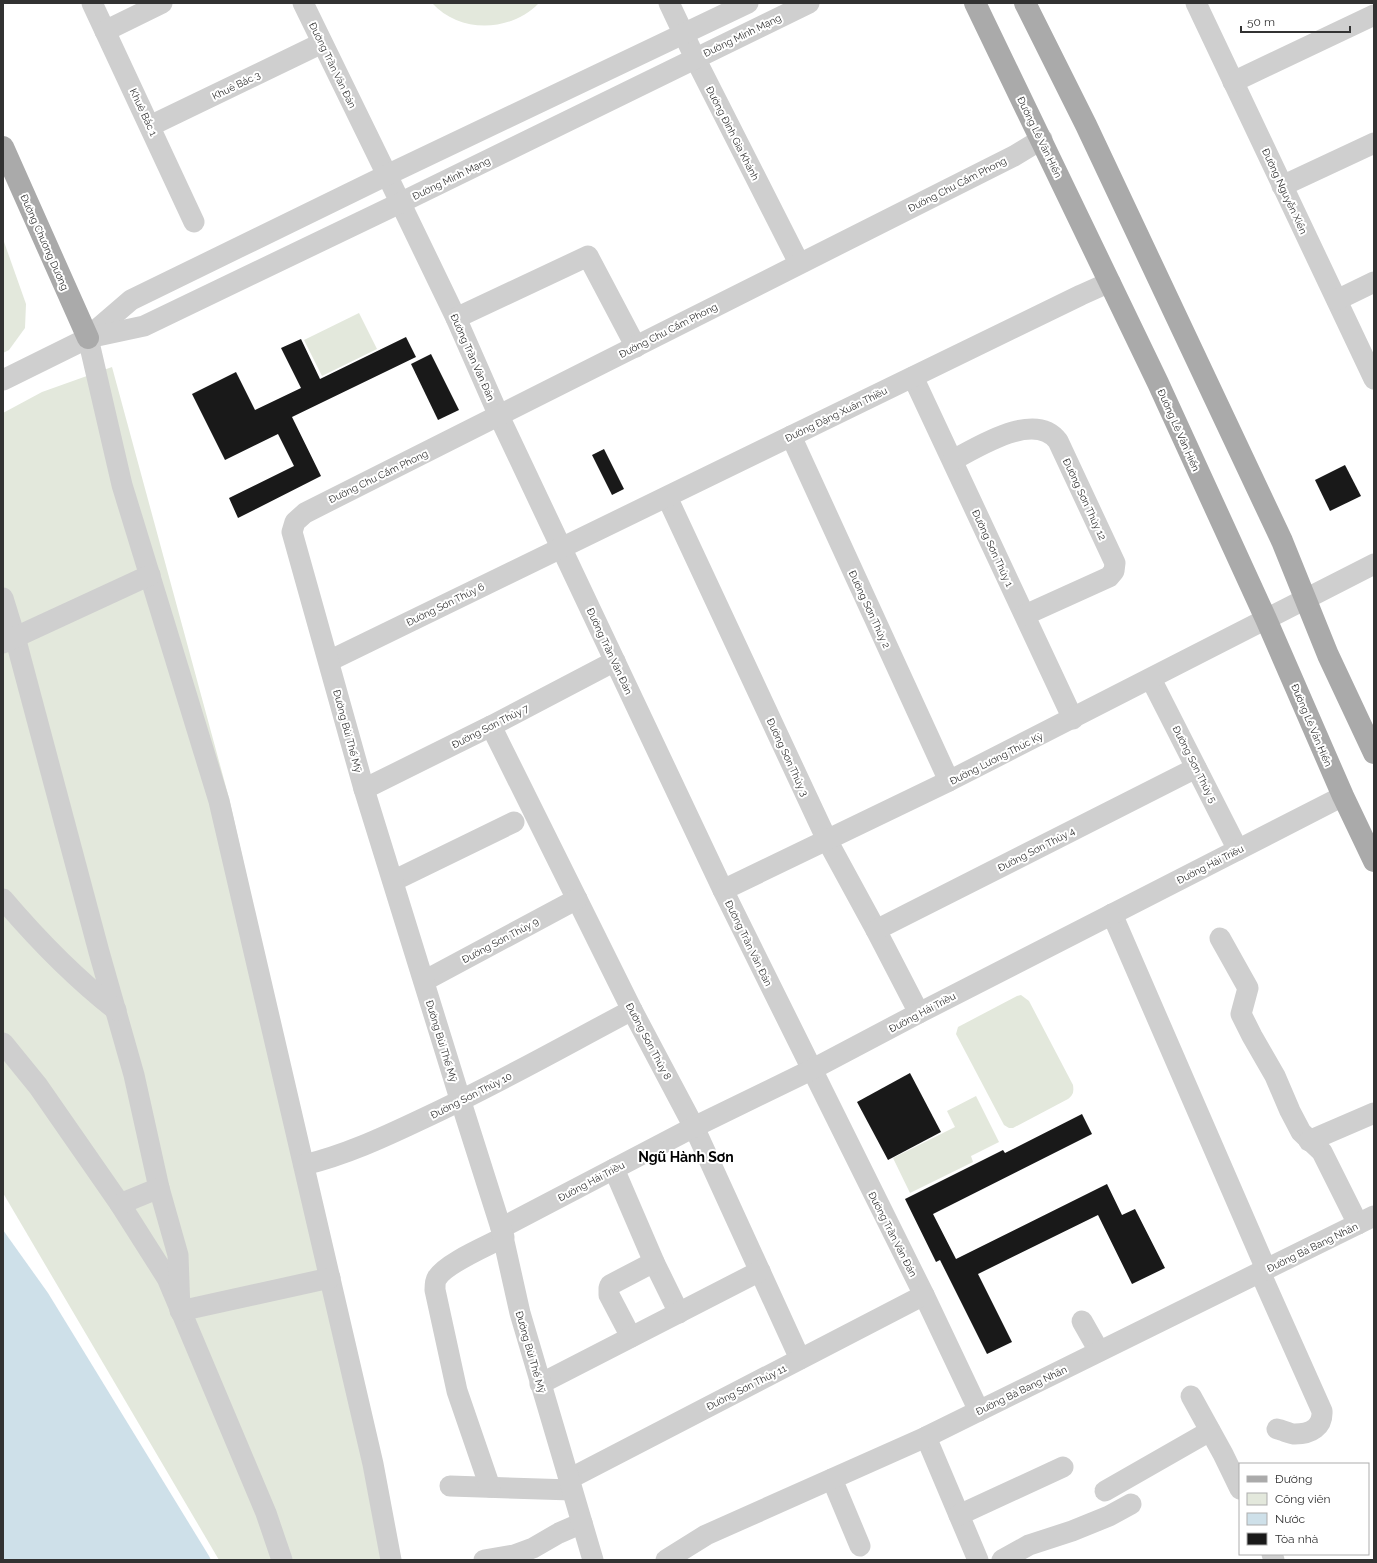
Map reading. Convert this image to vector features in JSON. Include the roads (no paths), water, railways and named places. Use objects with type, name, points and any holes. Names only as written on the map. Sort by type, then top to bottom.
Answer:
[{"type":"main road","points":[[1025,3],[1086,125],[1275,527],[1328,655],[1374,753]]},
{"type":"main road","name":"Đường Lê Văn Hiến","points":[[973,6],[1042,140],[1158,383],[1266,619],[1343,796],[1374,861]]},
{"type":"main road","name":"Đường Chương Dương","points":[[3,147],[88,338]]},
{"type":"street","name":"Khuê Bắc 1","points":[[92,3],[194,222]]},
{"type":"street","points":[[105,31],[162,3]]},
{"type":"street","name":"Đường Trần Văn Đán","points":[[303,3],[456,318],[499,416],[723,890],[924,1295],[978,1411]]},
{"type":"street","name":"Đường Đinh Gia Khánh","points":[[669,3],[695,58],[799,263]]},
{"type":"street","name":"Đường Minh Mạng","points":[[88,338],[131,300],[387,174],[748,3]]},
{"type":"street","name":"Đường Minh Mạng","points":[[3,380],[88,338],[144,326],[400,203],[809,3]]},
{"type":"street","name":"Đường Nguyễn Xiển","points":[[1196,3],[1374,379]]},
{"type":"street","points":[[1233,82],[1374,15]]},
{"type":"street","name":"Khuê Bắc 3","points":[[150,126],[322,43]]},
{"type":"street","name":"Đường Chu Cẩm Phong","points":[[295,522],[305,513],[1014,156],[1042,140]]},
{"type":"street","points":[[1282,186],[1374,143]]},
{"type":"street","points":[[456,318],[588,256],[636,347]]},
{"type":"street","name":"Đường Đặng Xuân Thiều","points":[[562,548],[1110,282]]},
{"type":"street","points":[[1337,300],[1374,282]]},
{"type":"street","points":[[88,338],[122,485],[219,801],[373,1464],[391,1560]]},
{"type":"street","name":"Đường Sơn Thủy 1","points":[[914,377],[1073,719]]},
{"type":"street","name":"Đường Sơn Thủy 12","points":[[952,460],[1013,431],[1042,431],[1053,435],[1058,442],[1089,506],[1115,563],[1114,571],[1109,576],[1025,615]]},
{"type":"street","name":"Đường Sơn Thủy 2","points":[[790,436],[950,781]]},
{"type":"street","name":"Đường Sơn Thủy 3","points":[[667,496],[827,840],[919,1013]]},
{"type":"street","name":"Đường Bùi Thế Mỹ","points":[[295,522],[292,532],[364,789],[460,1102],[502,1232],[520,1312],[593,1560]]},
{"type":"street","name":"Đường Sơn Thủy 6","points":[[329,661],[562,548]]},
{"type":"street","name":"Đường Lương Thúc Kỳ","points":[[723,890],[950,781],[1374,564]]},
{"type":"street","points":[[9,640],[150,575]]},
{"type":"street","points":[[3,598],[9,640],[134,1075],[159,1188],[178,1255],[180,1311]]},
{"type":"street","name":"Đường Sơn Thủy 7","points":[[364,789],[615,661]]},
{"type":"street","name":"Đường Sơn Thủy 5","points":[[1151,679],[1238,850]]},
{"type":"street","name":"Đường Sơn Thủy 8","points":[[490,726],[632,1010],[694,1127],[800,1359]]},
{"type":"street","name":"Đường Sơn Thủy 4","points":[[876,930],[1196,768]]},
{"type":"street","name":"Đường Hải Triều","points":[[490,1487],[457,1391],[435,1290],[437,1279],[445,1270],[502,1232],[614,1169],[694,1127],[811,1070],[919,1013],[1343,796]]},
{"type":"street","points":[[393,881],[514,822]]},
{"type":"street","name":"Đường Sơn Thủy 9","points":[[424,981],[577,898]]},
{"type":"street","points":[[3,899],[31,932],[92,991],[116,1010]]},
{"type":"street","points":[[1112,914],[1322,1411],[1320,1424],[1311,1430],[1295,1434],[1277,1429]]},
{"type":"street","points":[[1220,938],[1248,988],[1246,998],[1242,1004],[1241,1014],[1275,1076],[1290,1111],[1301,1132],[1322,1152],[1366,1220]]},
{"type":"street","name":"Đường Sơn Thủy 10","points":[[304,1165],[349,1152],[460,1102],[632,1010]]},
{"type":"street","points":[[3,1043],[38,1086],[120,1204],[166,1278],[266,1513],[282,1560]]},
{"type":"street","points":[[1310,1141],[1374,1113]]},
{"type":"street","points":[[614,1169],[654,1262],[679,1313]]},
{"type":"street","points":[[120,1204],[159,1188]]},
{"type":"street","name":"Đường Bà Bang Nhãn","points":[[666,1560],[706,1535],[926,1436],[1366,1220]]},
{"type":"street","points":[[631,1337],[609,1295],[609,1288],[610,1285],[654,1262]]},
{"type":"street","points":[[540,1384],[760,1271]]},
{"type":"street","points":[[180,1311],[330,1278]]},
{"type":"street","name":"Đường Sơn Thủy 11","points":[[571,1484],[800,1359],[924,1295]]},
{"type":"street","points":[[1082,1321],[1099,1351]]},
{"type":"street","points":[[1191,1396],[1239,1487]]},
{"type":"street","points":[[1105,1491],[1210,1431]]},
{"type":"street","points":[[926,1436],[978,1560]]},
{"type":"street","points":[[960,1515],[1063,1467]]},
{"type":"street","points":[[832,1479],[860,1546]]},
{"type":"street","points":[[450,1486],[490,1487],[571,1484]]},
{"type":"street","points":[[1002,1560],[1028,1545],[1072,1531],[1109,1516],[1131,1504]]},
{"type":"street","points":[[484,1560],[514,1555],[527,1551],[582,1522]]},
{"type":"water","points":[[3,1230],[48,1293],[211,1560],[3,1560]]},
{"type":"district","name":"Ngũ Hành Sơn","points":[[686,1157]]}]
